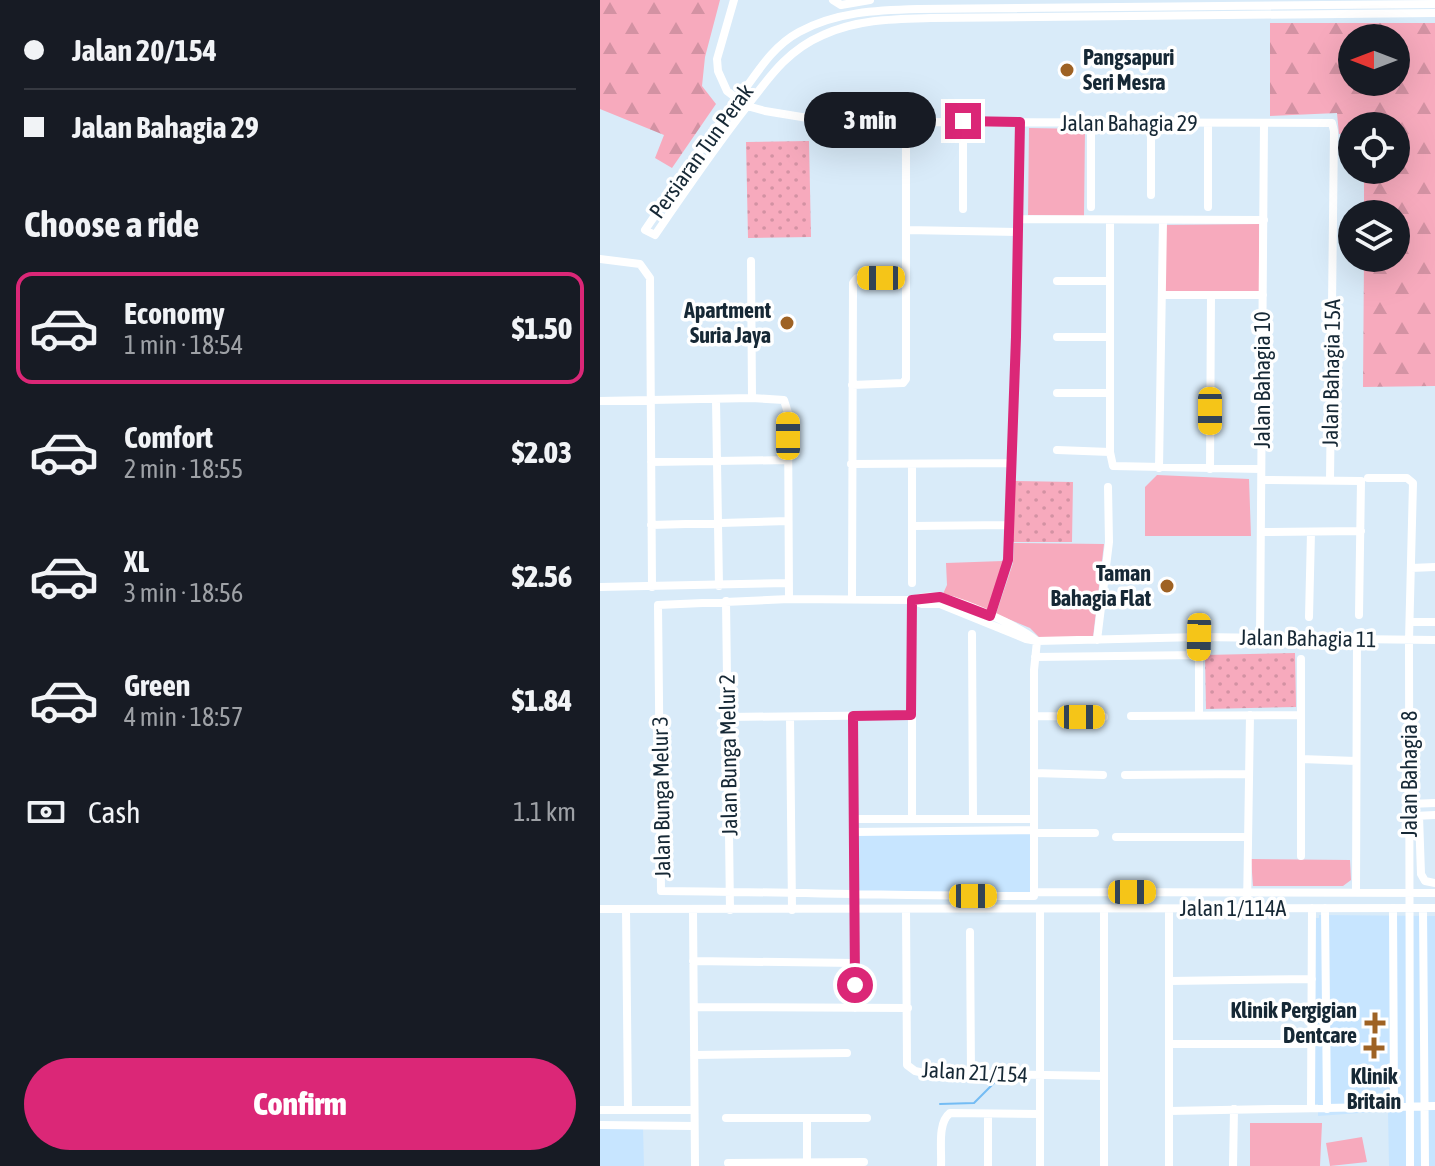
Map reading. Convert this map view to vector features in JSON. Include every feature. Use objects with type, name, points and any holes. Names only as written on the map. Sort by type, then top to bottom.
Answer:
[{"type":"street","points":[[734,0],[717,59],[721,83],[737,100]]},
{"type":"street","points":[[833,0],[841,5],[870,0]]},
{"type":"street","points":[[927,0],[940,8]]},
{"type":"street","name":"Persiaran Tun Perak","points":[[1435,4],[916,7],[836,30],[809,42],[781,63],[726,133],[655,235],[645,230],[769,56],[798,32],[844,16],[916,7],[1435,13]]},
{"type":"street","name":"Jalan Bahagia 29","points":[[737,100],[747,106],[820,120],[1332,123]]},
{"type":"street","points":[[963,121],[963,209]]},
{"type":"street","points":[[852,385],[905,382],[906,122]]},
{"type":"street","points":[[989,619],[1008,560],[1020,122]]},
{"type":"street","points":[[1091,123],[1091,207]]},
{"type":"street","points":[[1151,123],[1151,195]]},
{"type":"street","points":[[1208,123],[1208,207]]},
{"type":"street","name":"Jalan Bahagia 10","points":[[1260,638],[1264,123]]},
{"type":"street","name":"Jalan Bahagia 15A","points":[[1330,480],[1332,123]]},
{"type":"street","points":[[1019,219],[1264,220]]},
{"type":"street","points":[[1110,221],[1110,452],[1113,466],[1261,469]]},
{"type":"street","points":[[1159,468],[1163,221]]},
{"type":"street","points":[[906,230],[1019,232]]},
{"type":"street","points":[[600,259],[640,264],[650,278],[652,587]]},
{"type":"street","points":[[751,261],[752,398]]},
{"type":"street","points":[[852,599],[854,279],[905,278]]},
{"type":"street","points":[[1057,281],[1110,281]]},
{"type":"street","points":[[1162,295],[1263,295]]},
{"type":"street","points":[[1210,469],[1211,295]]},
{"type":"street","points":[[1057,337],[1110,337]]},
{"type":"street","points":[[1057,393],[1110,393]]},
{"type":"street","points":[[716,400],[719,586]]},
{"type":"street","points":[[600,401],[784,400],[788,413],[789,599]]},
{"type":"street","points":[[1057,450],[1110,452]]},
{"type":"street","points":[[651,462],[788,460]]},
{"type":"street","points":[[851,464],[1011,463]]},
{"type":"street","points":[[912,464],[912,583]]},
{"type":"street","points":[[1262,480],[1364,479],[1359,615]]},
{"type":"street","name":"Jalan Bahagia 8","points":[[1364,479],[1411,479],[1409,804],[1414,816],[1408,908],[1410,1166]]},
{"type":"street","points":[[1097,640],[1109,542],[1108,487]]},
{"type":"street","points":[[651,525],[788,521]]},
{"type":"street","points":[[913,526],[1009,525]]},
{"type":"street","points":[[1261,532],[1361,531]]},
{"type":"street","points":[[1309,617],[1311,532]]},
{"type":"street","points":[[1411,568],[1435,567]]},
{"type":"street","points":[[600,587],[788,583]]},
{"type":"street","points":[[726,601],[912,600],[940,597],[1029,634],[1037,641],[1034,894],[1037,909],[1040,1166]]},
{"type":"street","points":[[912,600],[912,819]]},
{"type":"street","name":"Jalan Bunga Melur 3","points":[[726,601],[658,605],[661,891],[855,896],[1104,892],[1435,893]]},
{"type":"street","name":"Jalan Bunga Melur 2","points":[[726,601],[730,910]]},
{"type":"street","points":[[1410,622],[1435,622]]},
{"type":"street","points":[[972,634],[973,819]]},
{"type":"street","points":[[1199,637],[1199,715]]},
{"type":"street","name":"Jalan Bahagia 11","points":[[1037,641],[1199,637],[1435,640]]},
{"type":"street","points":[[1356,893],[1357,640]]},
{"type":"street","points":[[1035,657],[1199,655]]},
{"type":"street","points":[[1301,659],[1301,856]]},
{"type":"street","points":[[728,717],[911,715]]},
{"type":"street","points":[[1247,908],[1250,715]]},
{"type":"street","points":[[1131,716],[1301,715]]},
{"type":"street","points":[[853,716],[855,1008]]},
{"type":"street","points":[[1034,716],[1104,717]]},
{"type":"street","points":[[790,717],[792,910]]},
{"type":"street","points":[[1301,759],[1356,761]]},
{"type":"street","points":[[1034,773],[1103,775]]},
{"type":"street","points":[[1125,775],[1249,774]]},
{"type":"street","points":[[1409,804],[1435,803]]},
{"type":"street","points":[[1435,815],[1414,816],[1421,874],[1425,881],[1435,883]]},
{"type":"street","points":[[854,819],[1034,819]]},
{"type":"street","points":[[854,832],[1095,833]]},
{"type":"street","points":[[1116,837],[1248,837]]},
{"type":"street","points":[[1311,1108],[1312,908]]},
{"type":"street","points":[[1325,908],[1327,1109]]},
{"type":"street","points":[[1393,908],[1394,1108]]},
{"type":"street","points":[[1423,908],[1425,1166]]},
{"type":"street","name":"Jalan 1/114A","points":[[600,909],[1435,908]]},
{"type":"street","points":[[626,909],[628,1110]]},
{"type":"street","name":"Jalan 21/154","points":[[906,909],[907,1065],[924,1073],[1104,1076]]},
{"type":"street","points":[[1104,909],[1104,1166]]},
{"type":"street","points":[[1169,909],[1169,1166]]},
{"type":"street","points":[[693,910],[695,1166]]},
{"type":"street","points":[[970,932],[971,1074]]},
{"type":"street","points":[[693,961],[855,963]]},
{"type":"street","points":[[1169,981],[1312,979]]},
{"type":"street","points":[[694,1007],[908,1008]]},
{"type":"street","points":[[1169,1044],[1311,1044]]},
{"type":"street","points":[[694,1055],[847,1053]]},
{"type":"street","points":[[1169,1111],[1435,1106]]},
{"type":"street","points":[[1233,1166],[1234,1109]]},
{"type":"street","points":[[600,1110],[694,1110]]},
{"type":"street","points":[[941,1166],[942,1123],[950,1113],[1040,1114]]},
{"type":"street","points":[[988,1114],[988,1166]]},
{"type":"street","points":[[726,1118],[867,1118]]},
{"type":"street","points":[[807,1118],[807,1164]]},
{"type":"street","points":[[600,1125],[694,1126]]},
{"type":"street","points":[[728,1163],[864,1162]]},
{"type":"shaded area","points":[[1031,832],[1031,893],[858,893],[857,834]]},
{"type":"shaded area","points":[[1319,915],[1435,916],[1435,1166],[1389,1166],[1388,1111],[1318,1116],[1318,1104],[1314,1104],[1312,918],[1319,918]]},
{"type":"shaded area","points":[[600,1128],[643,1128],[644,1166],[600,1166]]},
{"type":"green space","points":[[600,0],[720,0],[705,57],[702,86],[716,104],[672,168],[655,158],[664,135],[600,109]]},
{"type":"green space","points":[[1270,23],[1435,23],[1435,386],[1363,387],[1364,272],[1410,272],[1410,200],[1364,200],[1364,184],[1410,184],[1410,112],[1338,112],[1338,124],[1337,113],[1270,116]]},
{"type":"green space","points":[[1029,128],[1085,129],[1084,216],[1028,215]]},
{"type":"green space","points":[[809,141],[811,237],[748,238],[746,142]]},
{"type":"green space","points":[[1259,224],[1259,292],[1163,292],[1164,225]]},
{"type":"green space","points":[[1157,475],[1249,479],[1251,536],[1145,536],[1145,487]]},
{"type":"green space","points":[[1014,481],[1073,482],[1072,542],[1013,542]]},
{"type":"green space","points":[[1014,543],[1104,544],[1093,637],[1040,638],[1030,628],[996,614],[1013,563]]},
{"type":"green space","points":[[1003,561],[988,612],[942,596],[947,585],[946,563]]},
{"type":"green space","points":[[1295,653],[1296,707],[1206,709],[1205,655]]},
{"type":"green space","points":[[1251,859],[1350,860],[1351,880],[1343,886],[1253,886]]},
{"type":"green space","points":[[1250,1123],[1322,1123],[1320,1166],[1250,1166]]},
{"type":"green space","points":[[1362,1137],[1367,1162],[1330,1166],[1326,1143]]},
{"type":"waterway","points":[[940,1104],[974,1103],[998,1079]]},
{"type":"place","name":"Pangsapuri Seri Mesra","points":[[1067,70]]},
{"type":"place","name":"Apartment Suria Jaya","points":[[787,323]]},
{"type":"place","name":"Taman Bahagia Flat","points":[[1167,586]]},
{"type":"place","name":"Klinik Pergigian Dentcare","points":[[1375,1023]]},
{"type":"place","name":"Klinik Britain","points":[[1374,1048]]},
{"type":"route","points":[[855,985],[853,716],[911,715],[912,600],[940,597],[990,616],[1008,560],[1020,122],[963,121]]}]
